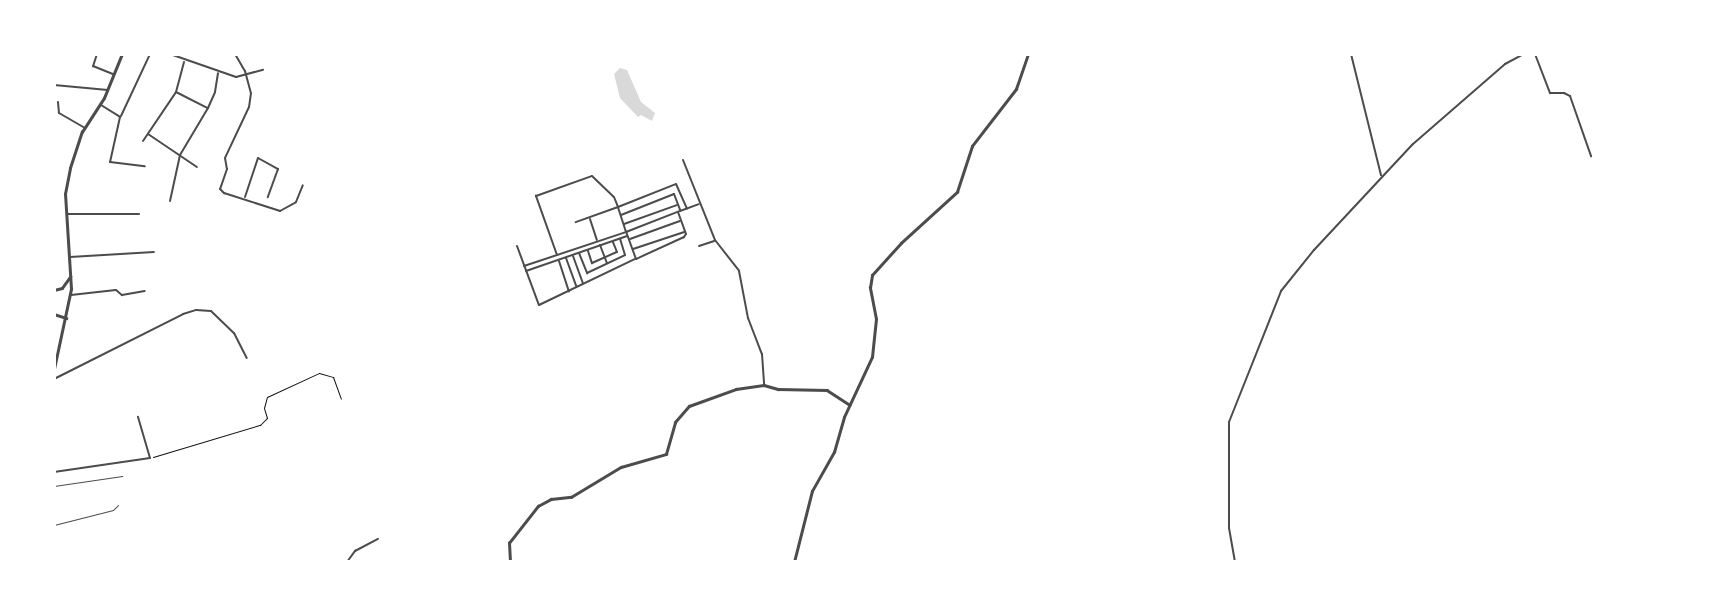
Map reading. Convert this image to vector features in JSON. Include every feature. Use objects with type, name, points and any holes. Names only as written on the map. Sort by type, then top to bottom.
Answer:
[{"type":"street","points":[[97,54],[93,66],[114,75]]},
{"type":"street","points":[[54,369],[70,295],[65,194],[70,169],[85,128],[108,90],[122,54]]},
{"type":"street","points":[[145,166],[110,162],[120,117],[150,54]]},
{"type":"street","points":[[170,54],[218,73],[246,76],[263,70]]},
{"type":"street","points":[[235,54],[251,93],[249,107],[225,158],[227,169],[220,189],[223,193],[280,211],[296,202],[303,185]]},
{"type":"street","points":[[794,562],[812,491],[834,452],[874,346],[876,319],[870,288],[873,275],[901,243],[957,192],[972,146],[1016,89],[1028,54]]},
{"type":"street","points":[[1351,54],[1381,175]]},
{"type":"street","points":[[1235,562],[1228,528],[1229,422],[1281,291],[1381,175],[1505,64],[1524,54]]},
{"type":"street","points":[[1535,54],[1550,93],[1570,96],[1591,156]]},
{"type":"street","points":[[143,141],[176,92],[184,60]]},
{"type":"street","points":[[170,201],[180,155],[208,108],[215,92],[218,73]]},
{"type":"street","points":[[54,85],[108,90]]},
{"type":"street","points":[[176,92],[208,108]]},
{"type":"street","points":[[58,102],[59,113],[85,128]]},
{"type":"street","points":[[100,104],[120,117]]},
{"type":"street","points":[[148,134],[197,167]]},
{"type":"street","points":[[245,199],[258,158],[278,169],[268,197]]},
{"type":"street","points":[[683,160],[715,240],[739,271],[748,318],[762,354],[764,384]]},
{"type":"street","points":[[556,255],[536,196],[592,176],[614,197],[636,259]]},
{"type":"street","points":[[576,222],[676,184],[687,209]]},
{"type":"street","points":[[517,246],[539,305],[680,240],[685,231],[674,194],[621,215]]},
{"type":"street","points":[[524,265],[626,232],[700,204]]},
{"type":"street","points":[[624,224],[678,205]]},
{"type":"street","points":[[67,214],[139,215]]},
{"type":"street","points":[[589,218],[598,241]]},
{"type":"street","points":[[526,271],[681,220]]},
{"type":"street","points":[[632,250],[685,231]]},
{"type":"street","points":[[579,253],[587,273],[625,255],[620,238]]},
{"type":"street","points":[[699,246],[715,240]]},
{"type":"street","points":[[588,250],[592,263],[617,252],[613,241]]},
{"type":"street","points":[[600,245],[607,264]]},
{"type":"street","points":[[69,257],[154,253]]},
{"type":"street","points":[[573,255],[583,284]]},
{"type":"street","points":[[566,257],[576,287]]},
{"type":"street","points":[[558,260],[569,291]]},
{"type":"street","points":[[54,290],[62,288],[70,277]]},
{"type":"street","points":[[70,295],[116,290],[122,295],[145,291]]},
{"type":"street","points":[[54,379],[196,310],[211,312],[234,333],[247,358]]},
{"type":"street","points":[[54,314],[66,318]]},
{"type":"street","points":[[510,562],[509,543],[544,501],[571,497],[611,472],[666,454],[675,422],[689,406],[736,389],[764,384],[778,389],[827,390],[850,405]]},
{"type":"street","points":[[54,472],[149,457],[138,417]]},
{"type":"street","points":[[348,562],[355,551],[378,539]]},
{"type":"lane","points":[[54,486],[122,475]]},
{"type":"lane","points":[[54,524],[113,510],[118,505]]},
{"type":"path","points":[[149,457],[260,425],[267,418],[264,408],[267,397],[319,373],[333,377],[341,399]]},
{"type":"shaded area","points":[[620,68],[627,70],[641,102],[655,113],[652,121],[641,115],[638,117],[620,98],[614,74]]}]
